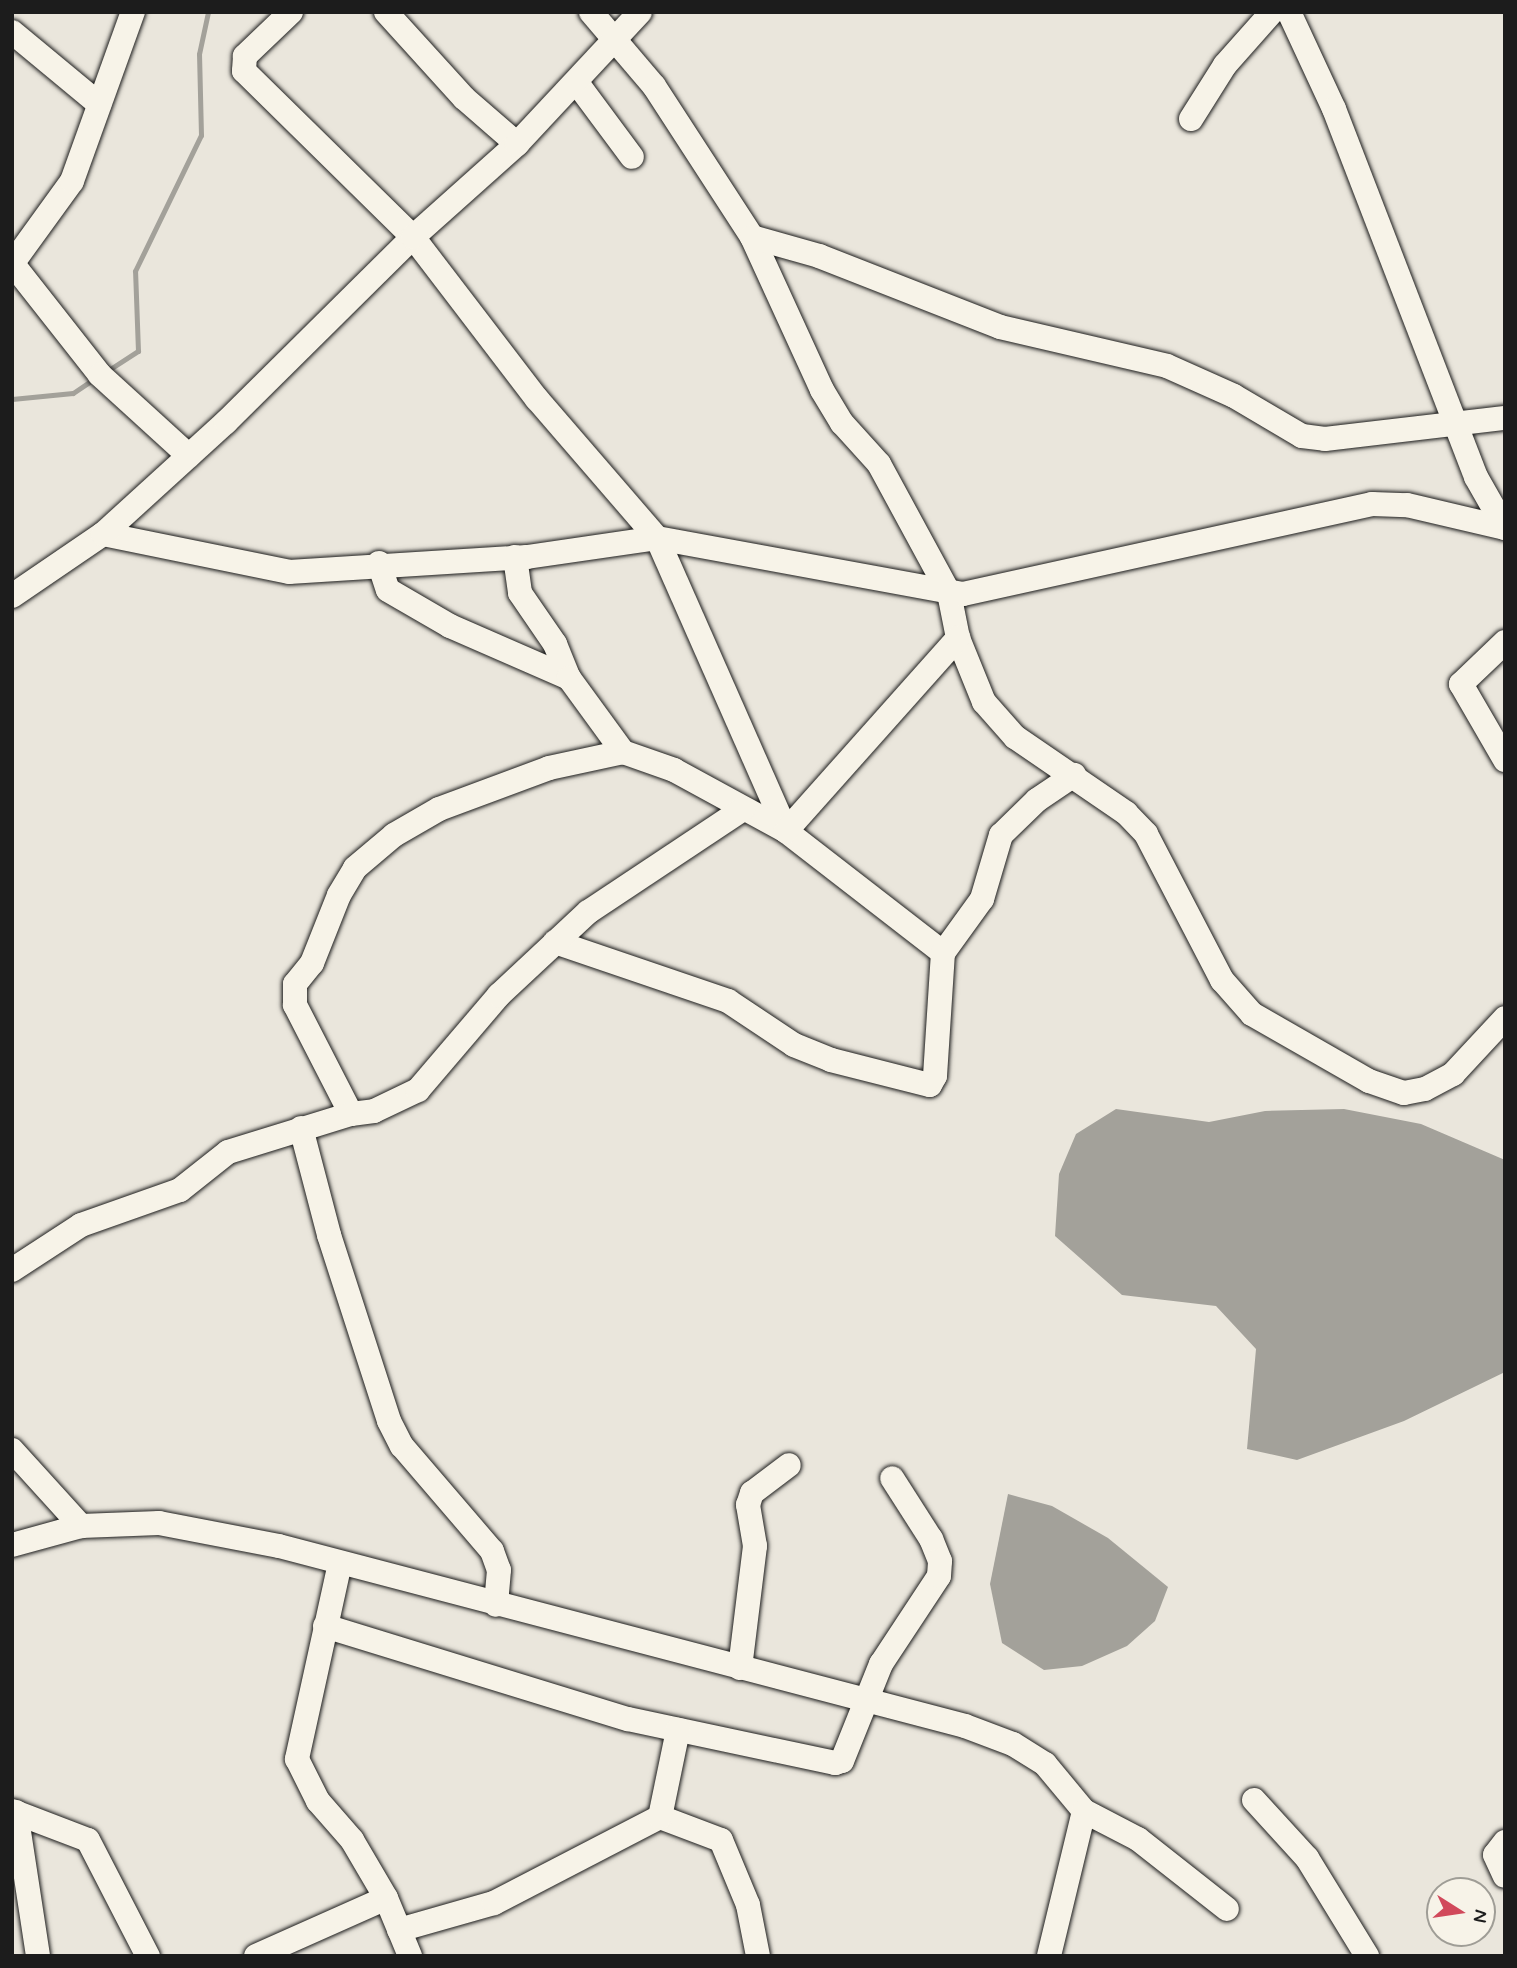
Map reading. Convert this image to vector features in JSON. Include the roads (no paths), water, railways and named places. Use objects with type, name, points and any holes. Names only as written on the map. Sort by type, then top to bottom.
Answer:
[{"type":"street","points":[[133,12],[72,181],[12,264],[100,375],[189,456]]},
{"type":"street","points":[[290,12],[245,56],[244,71],[413,237],[537,399],[657,538],[786,831]]},
{"type":"street","points":[[386,12],[464,98],[517,144]]},
{"type":"street","points":[[591,12],[618,41],[675,116],[752,237],[822,390],[842,423],[879,464],[949,593],[958,639],[984,702],[1015,737],[1074,775],[1146,834],[1222,980],[1252,1014],[1369,1081],[1404,1093],[1425,1089],[1453,1074],[1505,1018]]},
{"type":"street","points":[[12,596],[103,534],[189,456],[413,237],[517,144],[618,41],[640,12]]},
{"type":"street","points":[[1192,119],[1225,65],[1272,12]]},
{"type":"street","points":[[1289,12],[1334,109],[1476,477],[1505,528]]},
{"type":"street","points":[[12,32],[99,104]]},
{"type":"street","points":[[577,83],[632,157]]},
{"type":"street","points":[[752,237],[819,256],[1000,327],[1167,366],[1234,396],[1302,436],[1325,439],[1505,418]]},
{"type":"street","points":[[103,534],[270,571],[515,557],[657,538],[949,593],[981,592],[1372,504],[1407,505],[1505,528]]},
{"type":"street","points":[[515,557],[520,593],[543,625],[569,678],[623,752]]},
{"type":"street","points":[[379,564],[388,590],[450,626],[569,678]]},
{"type":"street","points":[[786,831],[958,639]]},
{"type":"street","points":[[1501,656],[1461,684],[1505,760]]},
{"type":"street","points":[[351,1114],[294,995],[295,984],[312,963],[339,895],[355,868],[394,835],[439,809],[549,768],[623,752],[674,770],[786,831],[943,953]]},
{"type":"street","points":[[555,942],[728,1001],[794,1045],[831,1060],[930,1085],[935,1076],[943,953],[982,899],[1001,835],[1028,808],[1074,775]]},
{"type":"street","points":[[12,1270],[81,1225],[180,1191],[228,1152],[301,1128],[351,1114],[374,1111],[418,1090],[499,995],[588,912],[743,809]]},
{"type":"street","points":[[301,1128],[329,1234],[389,1421],[402,1446],[492,1551],[499,1570],[496,1605]]},
{"type":"street","points":[[12,1450],[81,1526]]},
{"type":"street","points":[[740,1668],[755,1546],[748,1505],[752,1493],[789,1465]]},
{"type":"street","points":[[325,1626],[628,1719],[835,1763],[842,1760],[863,1702],[881,1664],[939,1576],[940,1560],[931,1539],[892,1478]]},
{"type":"street","points":[[12,1545],[81,1526],[159,1523],[340,1563],[863,1702],[965,1726],[1013,1744],[1045,1764],[1084,1811],[1138,1839],[1227,1909]]},
{"type":"street","points":[[340,1563],[297,1759],[317,1801],[352,1840],[386,1898],[410,1956]]},
{"type":"street","points":[[660,1817],[678,1730]]},
{"type":"street","points":[[1254,1800],[1307,1858],[1367,1956]]},
{"type":"street","points":[[14,1811],[38,1956]]},
{"type":"street","points":[[14,1811],[88,1840],[148,1956]]},
{"type":"street","points":[[1049,1956],[1084,1811]]},
{"type":"street","points":[[399,1930],[494,1903],[660,1817],[721,1840],[748,1905],[758,1956]]},
{"type":"street","points":[[1505,1842],[1495,1856],[1505,1876]]},
{"type":"street","points":[[256,1956],[386,1898]]},
{"type":"waterway","points":[[107,371],[138,351],[135,271],[201,135],[199,54],[208,12]]},
{"type":"waterway","points":[[12,399],[73,393],[95,378]]}]
